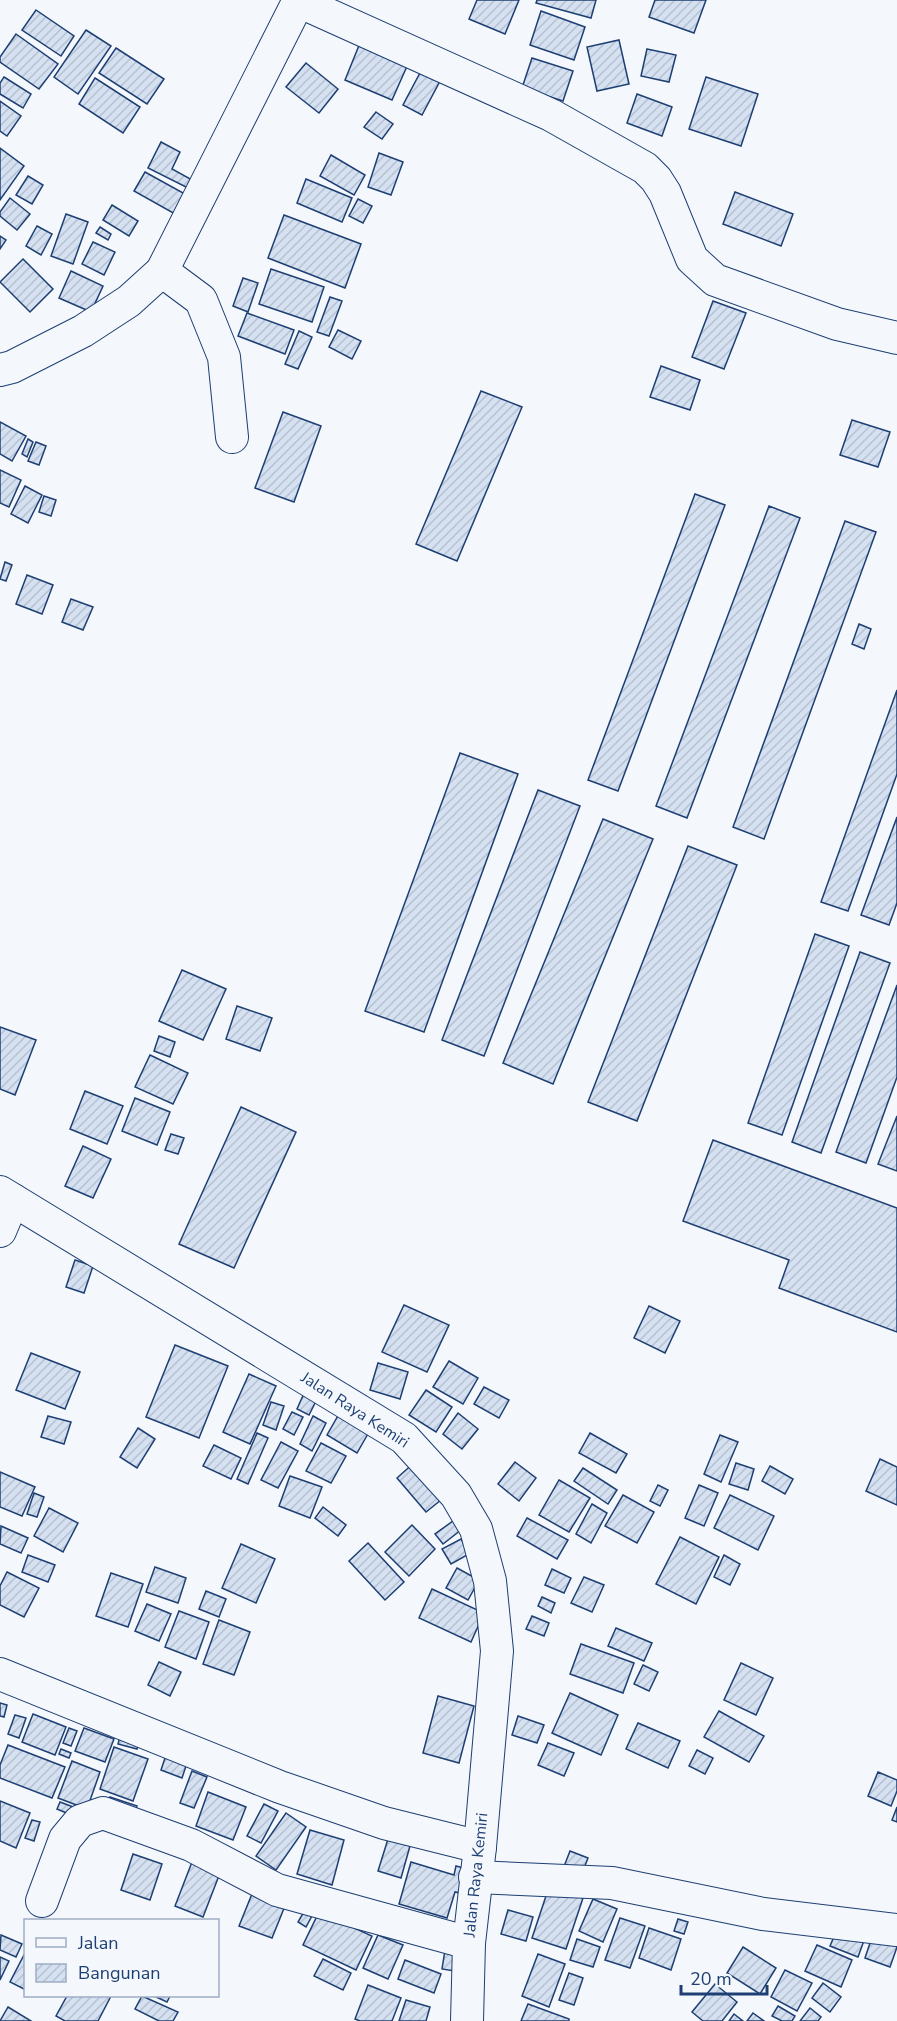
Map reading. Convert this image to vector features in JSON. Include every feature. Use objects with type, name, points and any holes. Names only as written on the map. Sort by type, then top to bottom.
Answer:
[{"type":"street","points":[[0,370],[12,367],[83,331],[129,301],[162,271],[299,1],[551,115],[645,168],[665,193],[692,259],[715,280],[837,324],[897,338]]},
{"type":"street","points":[[162,271],[201,300],[224,357],[232,436]]},
{"type":"street","points":[[0,1231],[6,1196]]},
{"type":"street","name":"Jalan Raya Kemiri","points":[[6,1196],[404,1438],[456,1495],[476,1529],[490,1581],[497,1651],[469,1943],[467,2021]]},
{"type":"street","points":[[0,1674],[280,1787],[384,1823],[480,1847]]},
{"type":"street","points":[[42,1901],[65,1839],[80,1821],[103,1813],[191,1845],[277,1890],[469,1943]]},
{"type":"street","points":[[475,1877],[612,1883],[763,1914],[897,1930]]},
{"type":"building","points":[[477,0],[519,0],[505,34],[469,19]]},
{"type":"building","points":[[537,0],[596,0],[591,18],[536,3]]},
{"type":"building","points":[[655,0],[706,0],[694,33],[649,17]]},
{"type":"building","points":[[36,10],[74,36],[61,56],[22,30]]},
{"type":"building","points":[[541,11],[585,27],[574,60],[530,45]]},
{"type":"building","points":[[86,30],[111,46],[78,94],[54,77]]},
{"type":"building","points":[[16,34],[58,64],[39,89],[0,62],[0,57]]},
{"type":"building","points":[[619,40],[629,84],[597,91],[587,47]]},
{"type":"building","points":[[360,43],[408,64],[392,100],[345,80]]},
{"type":"building","points":[[116,48],[164,79],[147,104],[99,73]]},
{"type":"building","points":[[647,49],[676,55],[669,82],[641,76]]},
{"type":"building","points":[[532,58],[573,71],[563,101],[522,88]]},
{"type":"building","points":[[306,63],[338,89],[319,113],[286,87]]},
{"type":"building","points":[[421,71],[440,81],[422,115],[403,105]]},
{"type":"building","points":[[4,77],[31,94],[23,108],[0,94],[0,83]]},
{"type":"building","points":[[706,77],[758,94],[741,146],[689,129]]},
{"type":"building","points":[[95,78],[140,107],[123,133],[79,104]]},
{"type":"building","points":[[637,94],[672,107],[662,136],[627,123]]},
{"type":"building","points":[[0,101],[21,116],[7,136],[0,131]]},
{"type":"building","points":[[376,112],[393,124],[382,139],[364,127]]},
{"type":"building","points":[[161,142],[180,152],[172,169],[194,181],[190,189],[148,168]]},
{"type":"building","points":[[0,148],[24,166],[0,200]]},
{"type":"building","points":[[379,153],[403,162],[391,195],[368,187]]},
{"type":"building","points":[[331,155],[365,175],[354,195],[320,176]]},
{"type":"building","points":[[145,172],[185,194],[175,214],[134,191]]},
{"type":"building","points":[[28,176],[43,185],[32,204],[16,195]]},
{"type":"building","points":[[306,179],[352,198],[342,222],[297,203]]},
{"type":"building","points":[[735,192],[793,214],[781,246],[723,224]]},
{"type":"building","points":[[10,198],[30,214],[17,230],[0,216],[0,212]]},
{"type":"building","points":[[358,199],[372,206],[363,223],[349,216]]},
{"type":"building","points":[[112,205],[138,221],[129,236],[103,220]]},
{"type":"building","points":[[66,214],[88,222],[73,264],[51,256]]},
{"type":"building","points":[[284,215],[361,244],[345,288],[268,258]]},
{"type":"building","points":[[37,226],[52,234],[41,255],[26,246]]},
{"type":"building","points":[[100,227],[111,234],[108,240],[96,233]]},
{"type":"building","points":[[0,236],[6,240],[0,249]]},
{"type":"building","points":[[93,242],[115,252],[104,275],[82,264]]},
{"type":"building","points":[[23,259],[53,289],[30,312],[0,282]]},
{"type":"building","points":[[271,269],[324,287],[312,322],[259,304]]},
{"type":"building","points":[[71,271],[103,286],[91,312],[59,298]]},
{"type":"building","points":[[243,278],[258,283],[248,312],[233,306]]},
{"type":"building","points":[[330,297],[342,301],[329,336],[317,332]]},
{"type":"building","points":[[713,301],[746,313],[724,369],[692,357]]},
{"type":"building","points":[[247,313],[294,330],[285,354],[238,336]]},
{"type":"building","points":[[338,330],[361,341],[352,359],[329,347]]},
{"type":"building","points":[[299,331],[312,337],[298,369],[285,364]]},
{"type":"building","points":[[661,366],[700,380],[690,410],[650,397]]},
{"type":"building","points":[[481,391],[522,407],[457,561],[416,544]]},
{"type":"building","points":[[283,412],[321,426],[294,502],[255,488]]},
{"type":"building","points":[[852,420],[890,432],[878,467],[840,455]]},
{"type":"building","points":[[0,422],[26,436],[12,461],[0,454]]},
{"type":"building","points":[[28,439],[33,442],[27,457],[22,454]]},
{"type":"building","points":[[36,442],[46,446],[39,465],[28,461]]},
{"type":"building","points":[[0,470],[21,480],[9,507],[0,503]]},
{"type":"building","points":[[25,486],[42,495],[28,523],[11,514]]},
{"type":"building","points":[[695,494],[725,505],[618,791],[588,780]]},
{"type":"building","points":[[44,496],[56,500],[51,516],[39,512]]},
{"type":"building","points":[[769,506],[800,518],[687,818],[656,806]]},
{"type":"building","points":[[845,521],[876,532],[764,839],[733,827]]},
{"type":"building","points":[[5,562],[12,565],[6,581],[0,579]]},
{"type":"building","points":[[27,575],[53,585],[42,614],[16,604]]},
{"type":"building","points":[[71,599],[93,607],[83,630],[62,622]]},
{"type":"building","points":[[859,624],[871,629],[864,649],[852,644]]},
{"type":"building","points":[[897,690],[897,774],[848,911],[821,902]]},
{"type":"building","points":[[460,753],[518,774],[424,1032],[365,1011]]},
{"type":"building","points":[[538,790],[580,806],[484,1056],[442,1040]]},
{"type":"building","points":[[897,817],[897,903],[889,925],[861,915]]},
{"type":"building","points":[[603,819],[653,839],[553,1084],[503,1063]]},
{"type":"building","points":[[688,846],[737,865],[637,1121],[588,1102]]},
{"type":"building","points":[[815,934],[849,946],[782,1135],[748,1123]]},
{"type":"building","points":[[860,952],[890,963],[821,1153],[792,1142]]},
{"type":"building","points":[[182,970],[226,989],[203,1040],[159,1021]]},
{"type":"building","points":[[897,985],[897,1077],[866,1163],[836,1152]]},
{"type":"building","points":[[237,1006],[272,1018],[260,1051],[226,1039]]},
{"type":"building","points":[[0,1027],[36,1040],[15,1095],[0,1089]]},
{"type":"building","points":[[159,1036],[175,1042],[170,1057],[154,1051]]},
{"type":"building","points":[[150,1055],[188,1073],[173,1104],[135,1087]]},
{"type":"building","points":[[85,1091],[123,1106],[107,1144],[70,1129]]},
{"type":"building","points":[[135,1098],[170,1112],[157,1145],[122,1131]]},
{"type":"building","points":[[241,1107],[296,1132],[234,1268],[179,1244]]},
{"type":"building","points":[[897,1116],[897,1171],[878,1164]]},
{"type":"building","points":[[171,1134],[184,1138],[178,1154],[165,1150]]},
{"type":"building","points":[[713,1140],[897,1208],[897,1332],[779,1288],[789,1260],[683,1221]]},
{"type":"building","points":[[83,1146],[111,1159],[93,1198],[65,1186]]},
{"type":"building","points":[[75,1260],[93,1266],[84,1293],[66,1287]]},
{"type":"building","points":[[404,1305],[449,1325],[427,1372],[382,1352]]},
{"type":"building","points":[[649,1306],[680,1321],[665,1353],[634,1338]]},
{"type":"building","points":[[175,1345],[228,1366],[199,1438],[146,1417]]},
{"type":"building","points":[[31,1353],[80,1372],[65,1409],[16,1390]]},
{"type":"building","points":[[449,1361],[478,1378],[463,1404],[433,1387]]},
{"type":"building","points":[[378,1363],[408,1372],[400,1399],[370,1390]]},
{"type":"building","points":[[249,1374],[276,1386],[250,1444],[223,1432]]},
{"type":"building","points":[[484,1387],[509,1400],[499,1418],[474,1404]]},
{"type":"building","points":[[306,1389],[319,1395],[309,1415],[297,1409]]},
{"type":"building","points":[[426,1390],[452,1407],[436,1432],[409,1415]]},
{"type":"building","points":[[271,1402],[284,1406],[276,1430],[263,1425]]},
{"type":"building","points":[[343,1407],[373,1425],[357,1453],[327,1435]]},
{"type":"building","points":[[292,1412],[303,1417],[294,1435],[283,1429]]},
{"type":"building","points":[[458,1413],[478,1429],[462,1449],[443,1434]]},
{"type":"building","points":[[48,1416],[71,1422],[64,1444],[41,1437]]},
{"type":"building","points":[[313,1416],[326,1423],[312,1451],[300,1444]]},
{"type":"building","points":[[138,1428],[155,1439],[137,1468],[120,1457]]},
{"type":"building","points":[[257,1433],[268,1438],[248,1484],[237,1479]]},
{"type":"building","points":[[590,1433],[627,1454],[616,1473],[579,1453]]},
{"type":"building","points":[[720,1435],[738,1442],[721,1482],[704,1474]]},
{"type":"building","points":[[281,1442],[298,1451],[278,1488],[261,1480]]},
{"type":"building","points":[[321,1443],[346,1456],[331,1483],[306,1471]]},
{"type":"building","points":[[214,1445],[241,1458],[231,1479],[203,1466]]},
{"type":"building","points":[[880,1459],[897,1467],[897,1505],[866,1491]]},
{"type":"building","points":[[416,1461],[446,1496],[426,1512],[397,1478]]},
{"type":"building","points":[[515,1462],[536,1478],[519,1501],[498,1484]]},
{"type":"building","points":[[736,1463],[754,1469],[748,1490],[729,1484]]},
{"type":"building","points":[[770,1466],[793,1479],[785,1494],[762,1481]]},
{"type":"building","points":[[583,1468],[617,1490],[608,1504],[574,1481]]},
{"type":"building","points":[[0,1472],[35,1487],[22,1516],[0,1507]]},
{"type":"building","points":[[290,1476],[322,1487],[310,1518],[279,1506]]},
{"type":"building","points":[[559,1480],[590,1498],[569,1532],[539,1515]]},
{"type":"building","points":[[658,1485],[668,1490],[660,1506],[650,1501]]},
{"type":"building","points":[[699,1485],[718,1493],[704,1526],[685,1518]]},
{"type":"building","points":[[34,1493],[44,1497],[37,1517],[27,1514]]},
{"type":"building","points":[[623,1495],[654,1512],[637,1543],[605,1526]]},
{"type":"building","points":[[730,1495],[774,1516],[758,1550],[714,1528]]},
{"type":"building","points":[[592,1504],[607,1513],[591,1543],[576,1534]]},
{"type":"building","points":[[323,1507],[346,1525],[338,1536],[315,1518]]},
{"type":"building","points":[[49,1508],[78,1523],[63,1552],[34,1536]]},
{"type":"building","points":[[527,1518],[568,1540],[557,1559],[517,1536]]},
{"type":"building","points":[[453,1521],[461,1530],[443,1544],[435,1534]]},
{"type":"building","points":[[412,1525],[435,1549],[409,1576],[385,1552]]},
{"type":"building","points":[[1,1526],[28,1538],[21,1553],[0,1544]]},
{"type":"building","points":[[680,1537],[719,1557],[696,1604],[656,1584]]},
{"type":"building","points":[[461,1539],[469,1554],[451,1564],[442,1549]]},
{"type":"building","points":[[368,1543],[404,1582],[385,1600],[349,1561]]},
{"type":"building","points":[[241,1544],[275,1559],[256,1603],[222,1588]]},
{"type":"building","points":[[28,1555],[55,1565],[48,1582],[22,1572]]},
{"type":"building","points":[[724,1555],[740,1564],[730,1585],[714,1577]]},
{"type":"building","points":[[155,1567],[186,1578],[178,1603],[146,1592]]},
{"type":"building","points":[[457,1568],[479,1580],[468,1600],[446,1588]]},
{"type":"building","points":[[552,1569],[571,1578],[564,1593],[545,1585]]},
{"type":"building","points":[[7,1572],[39,1588],[24,1617],[0,1605],[0,1586]]},
{"type":"building","points":[[111,1573],[143,1584],[128,1627],[96,1616]]},
{"type":"building","points":[[584,1577],[604,1585],[592,1612],[571,1603]]},
{"type":"building","points":[[432,1589],[484,1613],[471,1642],[419,1618]]},
{"type":"building","points":[[206,1591],[226,1599],[219,1617],[199,1609]]},
{"type":"building","points":[[542,1597],[555,1603],[551,1613],[538,1606]]},
{"type":"building","points":[[147,1604],[171,1614],[159,1641],[135,1631]]},
{"type":"building","points":[[179,1611],[209,1622],[196,1659],[165,1647]]},
{"type":"building","points":[[532,1616],[549,1623],[544,1636],[526,1629]]},
{"type":"building","points":[[219,1620],[250,1632],[234,1675],[203,1664]]},
{"type":"building","points":[[616,1628],[652,1643],[644,1661],[608,1646]]},
{"type":"building","points":[[581,1644],[634,1663],[623,1693],[570,1674]]},
{"type":"building","points":[[159,1662],[181,1672],[170,1696],[148,1685]]},
{"type":"building","points":[[741,1663],[773,1678],[756,1715],[724,1700]]},
{"type":"building","points":[[643,1665],[658,1672],[649,1691],[634,1684]]},
{"type":"building","points":[[570,1693],[618,1715],[601,1755],[552,1733]]},
{"type":"building","points":[[438,1696],[474,1706],[459,1763],[423,1753]]},
{"type":"building","points":[[0,1703],[7,1705],[4,1717],[0,1716]]},
{"type":"building","points":[[719,1711],[764,1736],[749,1762],[704,1737]]},
{"type":"building","points":[[33,1714],[66,1727],[55,1755],[22,1742]]},
{"type":"building","points":[[15,1715],[26,1718],[19,1738],[8,1734]]},
{"type":"building","points":[[518,1716],[544,1725],[537,1743],[512,1735]]},
{"type":"building","points":[[638,1723],[680,1741],[668,1768],[626,1749]]},
{"type":"building","points":[[69,1728],[77,1731],[71,1746],[63,1743]]},
{"type":"building","points":[[84,1728],[114,1739],[105,1762],[75,1751]]},
{"type":"building","points":[[121,1733],[140,1739],[137,1749],[118,1744]]},
{"type":"building","points":[[548,1743],[574,1753],[564,1776],[538,1765]]},
{"type":"building","points":[[8,1745],[65,1767],[52,1798],[0,1778],[0,1765]]},
{"type":"building","points":[[114,1747],[148,1759],[133,1801],[100,1789]]},
{"type":"building","points":[[61,1749],[71,1753],[69,1758],[59,1754]]},
{"type":"building","points":[[697,1750],[713,1758],[705,1774],[689,1766]]},
{"type":"building","points":[[167,1752],[188,1760],[182,1778],[161,1770]]},
{"type":"building","points":[[72,1761],[100,1772],[87,1809],[58,1798]]},
{"type":"building","points":[[192,1771],[207,1777],[194,1808],[180,1803]]},
{"type":"building","points":[[878,1772],[897,1780],[897,1791],[891,1806],[868,1796]]},
{"type":"building","points":[[208,1792],[246,1807],[233,1840],[196,1826]]},
{"type":"building","points":[[110,1797],[137,1806],[134,1816],[107,1807]]},
{"type":"building","points":[[0,1801],[30,1813],[16,1848],[0,1841]]},
{"type":"building","points":[[60,1802],[84,1811],[81,1819],[57,1809]]},
{"type":"building","points":[[264,1804],[278,1811],[261,1843],[247,1836]]},
{"type":"building","points":[[897,1807],[897,1822],[892,1820]]},
{"type":"building","points":[[286,1813],[306,1827],[276,1870],[256,1856]]},
{"type":"building","points":[[32,1820],[40,1822],[34,1841],[25,1838]]},
{"type":"building","points":[[310,1830],[344,1840],[332,1885],[297,1874]]},
{"type":"building","points":[[388,1839],[410,1846],[401,1878],[378,1871]]},
{"type":"building","points":[[570,1851],[588,1858],[581,1876],[563,1869]]},
{"type":"building","points":[[133,1854],[162,1864],[150,1900],[121,1890]]},
{"type":"building","points":[[192,1862],[220,1873],[203,1917],[175,1906]]},
{"type":"building","points":[[411,1862],[454,1875],[456,1866],[471,1870],[464,1894],[455,1892],[447,1918],[399,1904]]},
{"type":"building","points":[[549,1887],[583,1898],[566,1949],[532,1938]]},
{"type":"building","points":[[254,1889],[287,1901],[272,1938],[239,1926]]},
{"type":"building","points":[[593,1899],[617,1909],[603,1942],[579,1931]]},
{"type":"building","points":[[305,1910],[313,1914],[306,1927],[298,1922]]},
{"type":"building","points":[[508,1910],[533,1917],[526,1941],[501,1934]]},
{"type":"building","points":[[319,1912],[372,1936],[356,1970],[303,1945]]},
{"type":"building","points":[[620,1918],[645,1926],[630,1968],[605,1960]]},
{"type":"building","points":[[678,1919],[688,1922],[684,1934],[674,1931]]},
{"type":"building","points":[[839,1925],[866,1935],[858,1957],[830,1946]]},
{"type":"building","points":[[649,1928],[681,1939],[671,1970],[639,1958]]},
{"type":"building","points":[[874,1931],[897,1939],[897,1947],[890,1967],[865,1958]]},
{"type":"building","points":[[1,1935],[22,1944],[16,1957],[0,1950]]},
{"type":"building","points":[[378,1935],[403,1945],[388,1979],[363,1968]]},
{"type":"building","points":[[577,1939],[600,1947],[593,1967],[570,1960]]},
{"type":"building","points":[[446,1944],[463,1946],[460,1972],[442,1969]]},
{"type":"building","points":[[817,1945],[852,1960],[841,1987],[805,1971]]},
{"type":"building","points":[[743,1947],[776,1968],[760,1994],[727,1973]]},
{"type":"building","points":[[538,1954],[565,1964],[549,2007],[522,1996]]},
{"type":"building","points":[[24,1955],[24,1989],[10,1982]]},
{"type":"building","points":[[0,1957],[9,1961],[0,1980]]},
{"type":"building","points":[[323,1959],[351,1973],[343,1990],[314,1976]]},
{"type":"building","points":[[405,1960],[441,1974],[434,1993],[398,1979]]},
{"type":"building","points":[[785,1970],[812,1983],[797,2011],[771,1997]]},
{"type":"building","points":[[569,1973],[583,1978],[574,2005],[559,2000]]},
{"type":"building","points":[[823,1983],[841,1997],[830,2012],[812,1998]]},
{"type":"building","points":[[715,1984],[737,2002],[722,2021],[703,2021],[692,2012]]},
{"type":"building","points":[[368,1985],[401,1998],[392,2021],[355,2019]]},
{"type":"building","points":[[66,1997],[110,1997],[98,2021],[65,2021],[56,2016]]},
{"type":"building","points":[[141,1997],[144,1997],[178,2012],[173,2021],[159,2021],[135,2009]]},
{"type":"building","points":[[156,1997],[170,1997],[167,2002]]},
{"type":"building","points":[[406,2000],[430,2007],[426,2021],[399,2021]]},
{"type":"building","points":[[528,2004],[569,2019],[569,2021],[521,2021]]},
{"type":"building","points":[[778,2006],[795,2016],[792,2021],[782,2021],[772,2016]]},
{"type":"building","points":[[8,2007],[31,2021],[0,2021]]},
{"type":"building","points":[[810,2008],[821,2017],[818,2021],[800,2021]]},
{"type":"building","points":[[753,2013],[764,2021],[747,2021]]},
{"type":"building","points":[[734,2014],[743,2021],[729,2021]]}]
